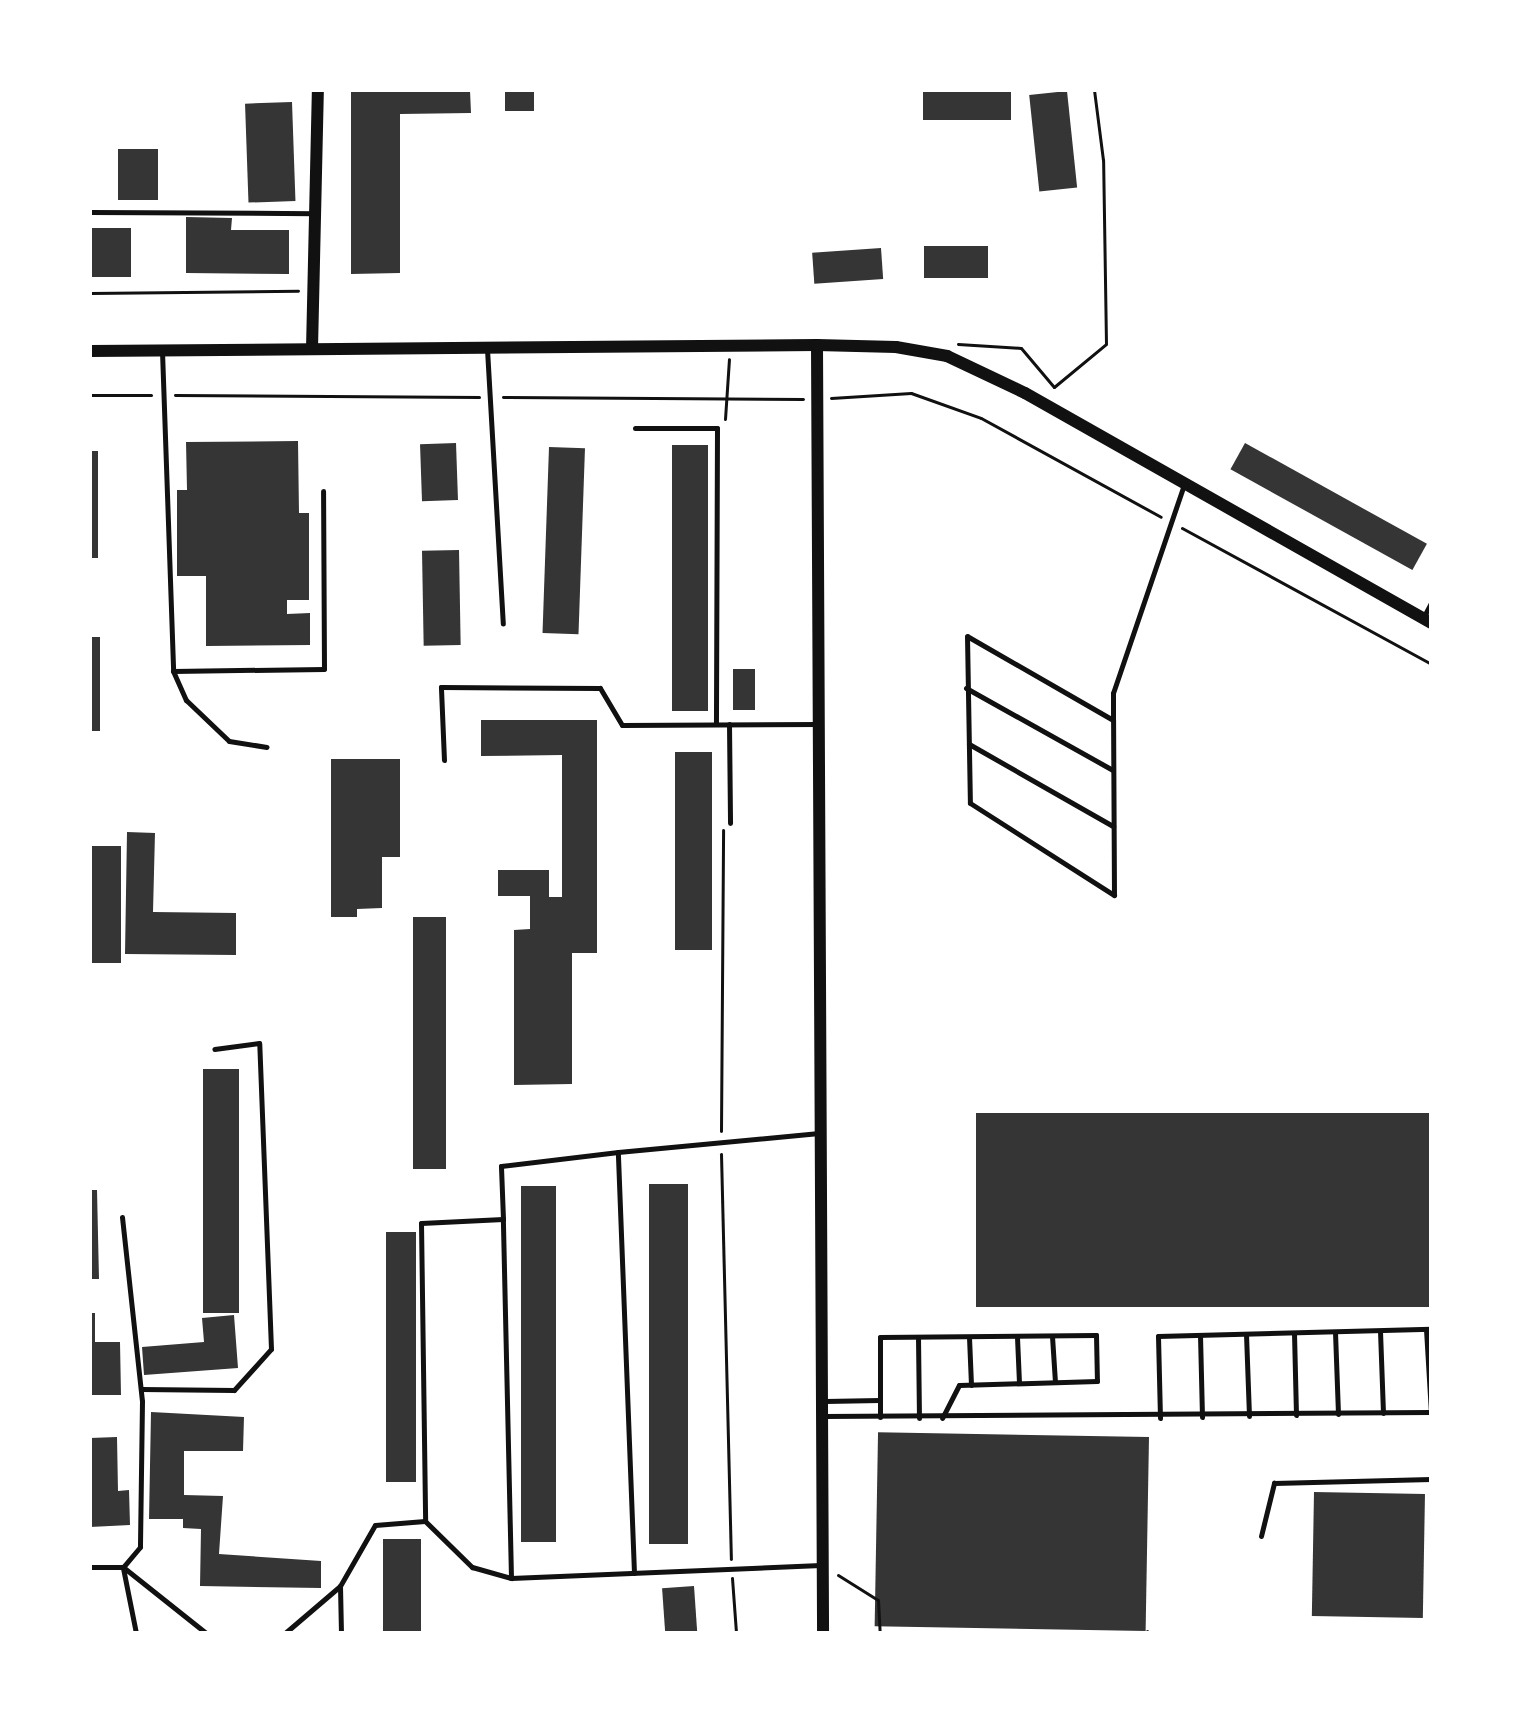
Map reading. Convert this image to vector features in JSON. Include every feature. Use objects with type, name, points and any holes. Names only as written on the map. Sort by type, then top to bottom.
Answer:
[{"type":"street","points":[[312,349],[318,90]]},
{"type":"street","points":[[817,345],[823,1633]]},
{"type":"street","points":[[90,351],[817,345],[896,347],[947,356],[1025,393],[1427,621]]},
{"type":"lane","points":[[90,212],[315,213]]},
{"type":"lane","points":[[487,348],[503,624]]},
{"type":"lane","points":[[162,350],[173,671],[186,700],[229,741],[267,747]]},
{"type":"lane","points":[[635,428],[717,428],[716,724]]},
{"type":"lane","points":[[1113,720],[967,636],[970,803],[1114,895],[1113,693],[1184,484]]},
{"type":"lane","points":[[173,671],[324,669],[323,491]]},
{"type":"lane","points":[[1427,621],[1431,603]]},
{"type":"lane","points":[[444,760],[441,687],[600,688],[622,725],[820,724]]},
{"type":"lane","points":[[966,688],[1114,770]]},
{"type":"lane","points":[[729,723],[730,823]]},
{"type":"lane","points":[[969,744],[1114,827]]},
{"type":"lane","points":[[141,1389],[234,1390],[271,1349],[259,1043],[214,1049]]},
{"type":"lane","points":[[511,1578],[501,1166],[821,1133]]},
{"type":"lane","points":[[618,1152],[634,1573]]},
{"type":"lane","points":[[122,1217],[141,1389],[140,1547],[123,1567]]},
{"type":"lane","points":[[503,1219],[421,1223],[425,1521],[472,1567],[511,1578],[823,1565]]},
{"type":"lane","points":[[822,1416],[1160,1418],[1431,1412],[1429,1329],[1158,1336],[1160,1418]]},
{"type":"lane","points":[[1380,1331],[1383,1413]]},
{"type":"lane","points":[[1335,1332],[1338,1414]]},
{"type":"lane","points":[[1294,1333],[1296,1415]]},
{"type":"lane","points":[[1246,1334],[1249,1416]]},
{"type":"lane","points":[[880,1417],[880,1337],[1096,1335],[1097,1381],[959,1385],[942,1418]]},
{"type":"lane","points":[[1200,1335],[1202,1417]]},
{"type":"lane","points":[[1052,1336],[1055,1382]]},
{"type":"lane","points":[[918,1337],[919,1418]]},
{"type":"lane","points":[[969,1337],[971,1385]]},
{"type":"lane","points":[[1017,1337],[1019,1383]]},
{"type":"lane","points":[[822,1401],[880,1400]]},
{"type":"lane","points":[[1261,1536],[1274,1483],[1431,1479]]},
{"type":"lane","points":[[285,1633],[340,1586],[375,1525],[425,1521]]},
{"type":"lane","points":[[90,1567],[123,1567],[206,1633]]},
{"type":"lane","points":[[123,1567],[136,1633]]},
{"type":"lane","points":[[340,1586],[341,1633]]},
{"type":"path","points":[[947,342],[1021,348],[1054,387],[1106,344],[1103,160],[1094,90]]},
{"type":"path","points":[[90,293],[314,291]]},
{"type":"path","points":[[725,398],[730,346]]},
{"type":"path","points":[[90,395],[818,399],[911,393],[981,418],[1431,664]]},
{"type":"path","points":[[723,827],[721,1142],[731,1569],[736,1633]]},
{"type":"path","points":[[823,1565],[878,1600],[880,1633]]},
{"type":"building","points":[[351,90],[470,90],[471,113],[400,114],[400,273],[351,274]]},
{"type":"building","points":[[505,90],[534,90],[534,111],[505,111]]},
{"type":"building","points":[[923,90],[1011,90],[1011,120],[923,120]]},
{"type":"building","points":[[1067,91],[1077,187],[1039,191],[1029,95]]},
{"type":"building","points":[[292,102],[295,201],[248,203],[245,104]]},
{"type":"building","points":[[118,149],[158,149],[158,200],[118,200]]},
{"type":"building","points":[[186,217],[232,218],[231,230],[289,230],[289,274],[186,273]]},
{"type":"building","points":[[90,228],[131,228],[131,277],[90,277]]},
{"type":"building","points":[[924,246],[988,246],[988,278],[924,278]]},
{"type":"building","points":[[881,248],[883,279],[814,284],[812,253]]},
{"type":"building","points":[[298,441],[299,513],[309,513],[309,600],[287,600],[287,614],[310,613],[310,645],[206,646],[206,576],[177,576],[177,490],[187,490],[186,442]]},
{"type":"building","points":[[456,443],[458,500],[422,501],[420,444]]},
{"type":"building","points":[[1245,443],[1427,544],[1412,570],[1230,469]]},
{"type":"building","points":[[672,445],[708,445],[708,711],[672,711]]},
{"type":"building","points":[[549,447],[585,448],[578,634],[543,633]]},
{"type":"building","points":[[90,451],[98,451],[98,558],[90,558]]},
{"type":"building","points":[[459,550],[461,645],[424,646],[422,551]]},
{"type":"building","points":[[90,637],[100,637],[100,731],[90,731]]},
{"type":"building","points":[[733,669],[755,669],[755,710],[733,710]]},
{"type":"building","points":[[481,720],[597,720],[597,953],[572,953],[572,1084],[514,1085],[514,930],[530,929],[530,896],[498,896],[498,870],[549,870],[549,897],[562,897],[562,755],[481,756]]},
{"type":"building","points":[[675,752],[712,752],[712,950],[675,950]]},
{"type":"building","points":[[331,759],[400,759],[400,857],[382,857],[382,908],[357,909],[357,917],[331,917]]},
{"type":"building","points":[[127,832],[155,833],[153,912],[236,913],[236,955],[125,954]]},
{"type":"building","points":[[90,846],[121,846],[121,963],[90,963]]},
{"type":"building","points":[[413,917],[446,917],[446,1169],[413,1169]]},
{"type":"building","points":[[203,1069],[239,1069],[239,1313],[203,1313]]},
{"type":"building","points":[[976,1113],[1431,1113],[1431,1307],[976,1307]]},
{"type":"building","points":[[649,1184],[688,1184],[688,1544],[649,1544]]},
{"type":"building","points":[[521,1186],[556,1186],[556,1542],[521,1542]]},
{"type":"building","points":[[90,1190],[97,1190],[99,1279],[90,1279]]},
{"type":"building","points":[[386,1232],[416,1232],[416,1482],[386,1482]]},
{"type":"building","points":[[90,1313],[95,1313],[95,1342],[120,1342],[121,1395],[90,1395]]},
{"type":"building","points":[[234,1315],[238,1368],[144,1375],[142,1347],[204,1342],[202,1318]]},
{"type":"building","points":[[151,1412],[244,1417],[243,1451],[184,1451],[184,1495],[223,1496],[219,1554],[321,1561],[321,1588],[200,1586],[201,1529],[183,1528],[183,1519],[149,1519]]},
{"type":"building","points":[[878,1432],[1149,1437],[1146,1631],[875,1626]]},
{"type":"building","points":[[117,1437],[118,1491],[129,1490],[130,1525],[90,1527],[90,1438]]},
{"type":"building","points":[[1314,1492],[1425,1494],[1423,1618],[1312,1616]]},
{"type":"building","points":[[383,1539],[421,1539],[421,1633],[383,1633]]},
{"type":"building","points":[[694,1586],[697,1633],[665,1633],[662,1588]]}]
